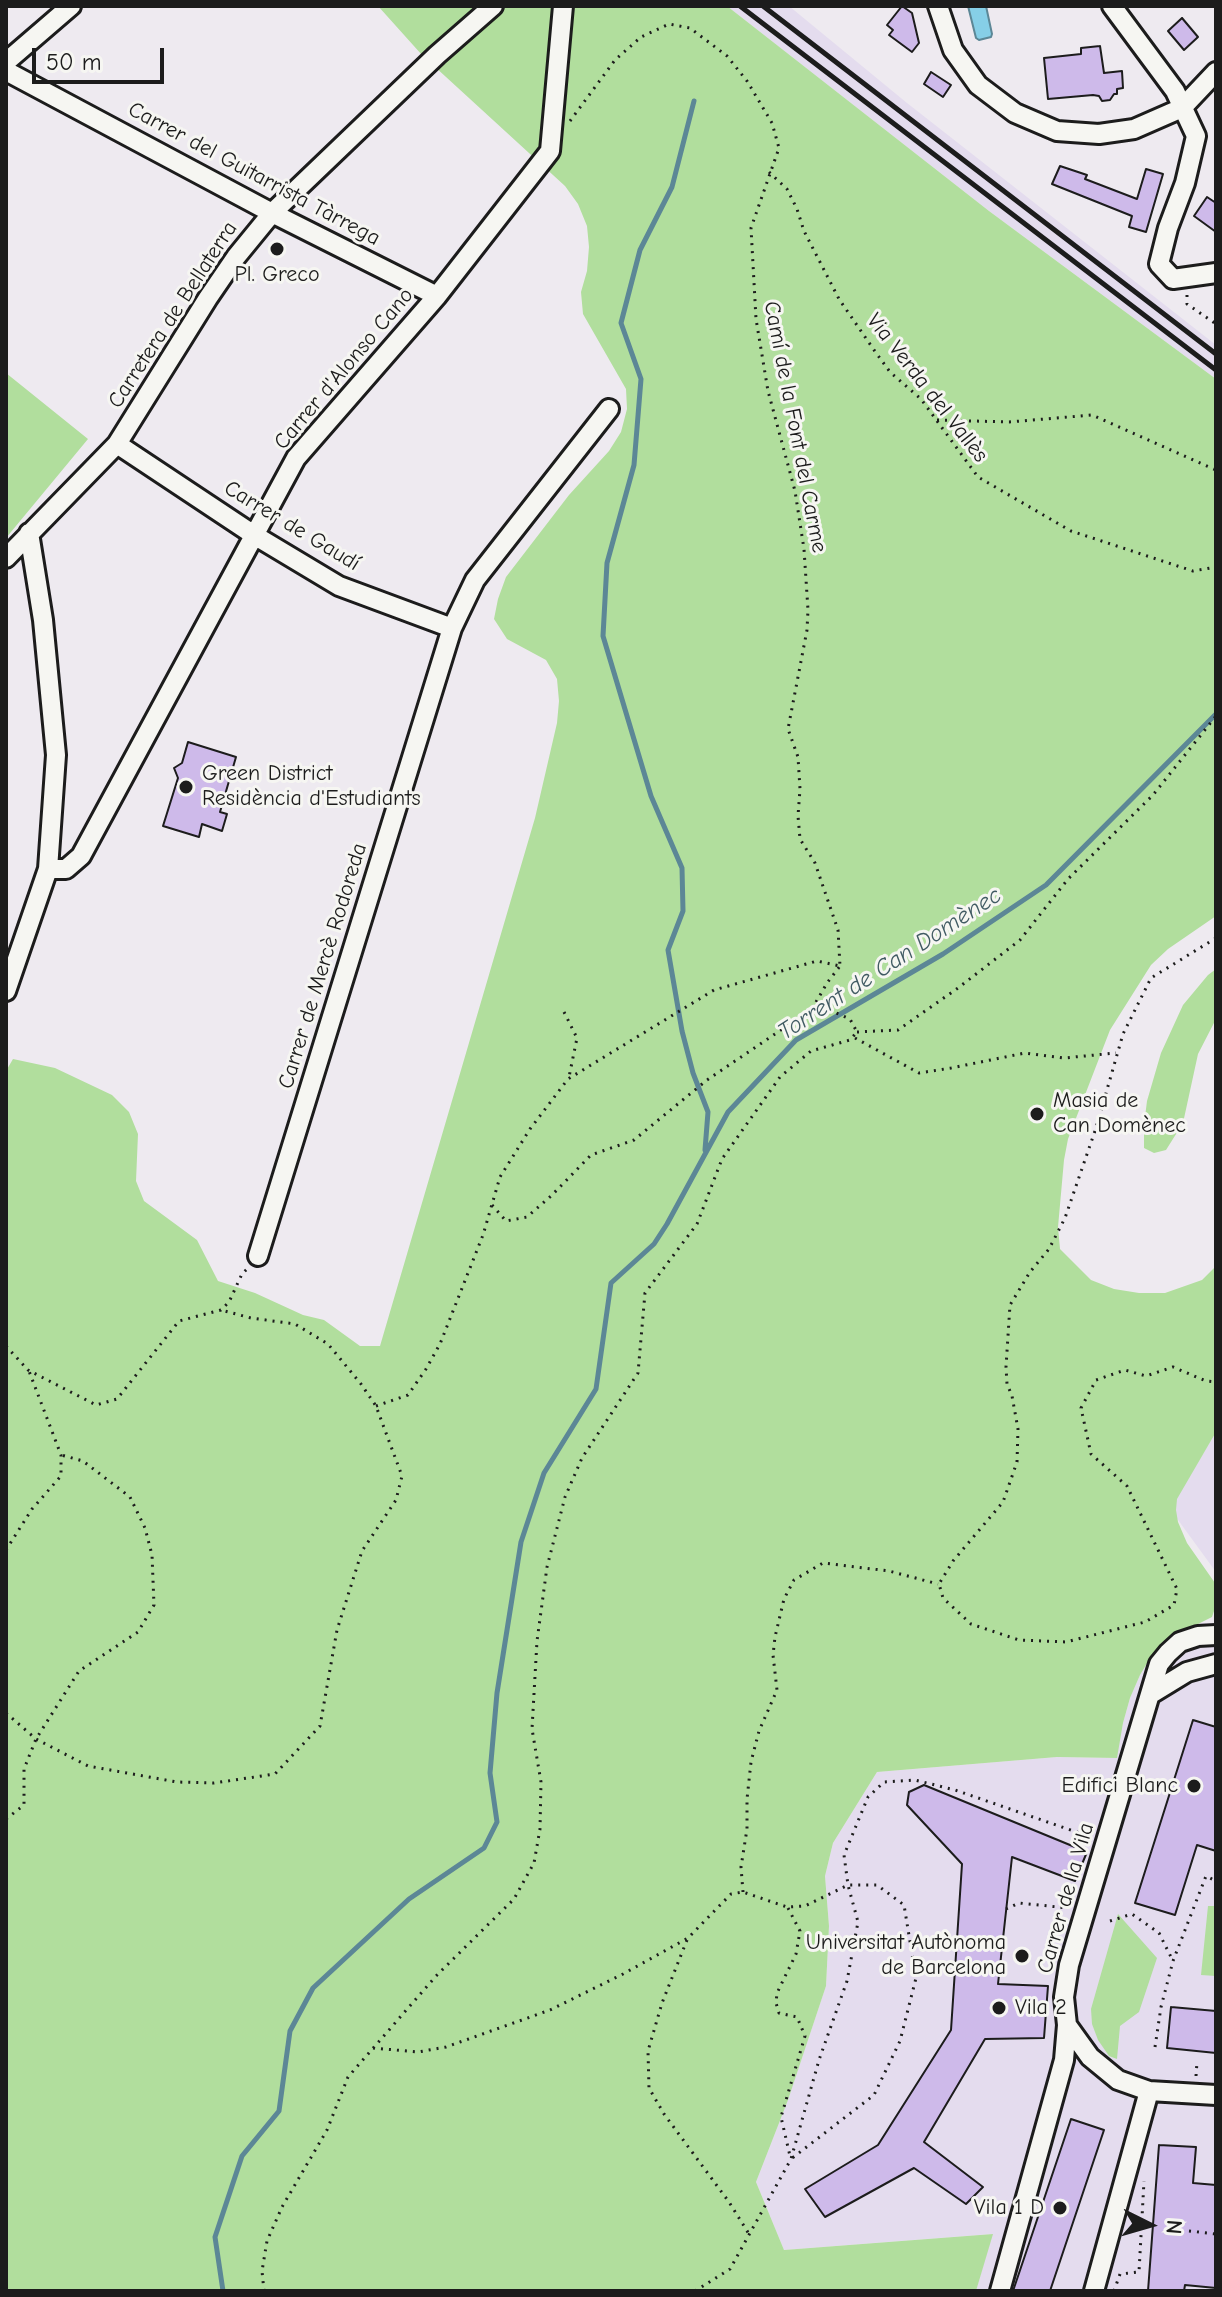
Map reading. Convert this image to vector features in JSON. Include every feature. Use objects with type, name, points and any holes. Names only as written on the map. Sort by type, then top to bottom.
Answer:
[{"type":"street","points":[[6,62],[71,6]]},
{"type":"street","name":"Carretera de Bellaterra","points":[[6,558],[117,444],[208,298],[272,213],[437,55],[493,6]]},
{"type":"street","points":[[550,151],[563,6]]},
{"type":"street","points":[[938,6],[953,50],[978,85],[1015,113],[1057,131],[1099,134],[1134,129],[1182,108],[1216,72]]},
{"type":"street","points":[[1112,6],[1175,91],[1196,136],[1185,183],[1168,228],[1159,264],[1173,279],[1216,273]]},
{"type":"street","name":"Carrer del Guitarrista Tàrrega","points":[[6,71],[272,213],[437,296]]},
{"type":"street","name":"Carrer d'Alonso Cano","points":[[48,869],[66,869],[81,856],[296,458],[437,296],[550,151]]},
{"type":"street","name":"Carrer de Mercè Rodoreda","points":[[258,1256],[452,628],[475,580],[609,409]]},
{"type":"street","name":"Carrer de Gaudí","points":[[117,444],[254,535],[339,586],[452,628]]},
{"type":"street","points":[[6,991],[48,869],[56,755],[43,620],[29,533]]},
{"type":"street","name":"Carrer de la Vila","points":[[1000,2291],[1064,2060],[1067,2025],[1064,1997],[1069,1965],[1159,1664],[1180,1642],[1198,1636],[1216,1635]]},
{"type":"street","points":[[1151,1694],[1187,1672],[1211,1671]]},
{"type":"street","points":[[1067,2025],[1090,2057],[1118,2080],[1149,2091],[1216,2095]]},
{"type":"street","points":[[1094,2291],[1149,2091]]},
{"type":"path","points":[[550,151],[615,60],[641,37],[669,24],[690,28],[727,56],[747,81],[772,123],[779,148],[769,172]]},
{"type":"path","name":"Via Verda del Vallès","points":[[769,172],[787,189],[804,231],[839,299],[890,372],[921,399],[978,477],[1071,531],[1193,571],[1216,567]]},
{"type":"path","name":"Camí de la Font del Carme","points":[[769,172],[751,228],[753,285],[768,391],[795,491],[804,549],[808,610],[788,729],[798,757],[800,839],[815,863],[838,930],[840,966]]},
{"type":"path","points":[[1186,277],[1187,304],[1216,324]]},
{"type":"path","points":[[937,420],[1009,422],[1092,415],[1216,470]]},
{"type":"path","points":[[857,1032],[898,1030],[1020,940],[1068,879],[1153,795],[1216,716]]},
{"type":"path","points":[[1216,938],[1151,978],[1116,1053],[1096,1128],[1065,1218],[1049,1249],[1030,1272],[1010,1305],[1006,1367],[1018,1429],[1017,1462],[1003,1502],[953,1561],[939,1584],[943,1598],[971,1624],[1019,1640],[1066,1642],[1145,1622],[1174,1605],[1177,1589],[1127,1486],[1091,1454],[1081,1408],[1096,1380],[1125,1370],[1146,1376],[1173,1367],[1216,1382]]},
{"type":"path","points":[[376,1406],[408,1395],[426,1369],[440,1344],[483,1235],[492,1204],[500,1177],[530,1129],[568,1079],[714,990],[817,961],[840,966],[812,1009],[707,1080],[634,1140],[591,1155],[527,1217],[506,1221],[492,1204]]},
{"type":"path","points":[[812,1009],[827,1009],[850,1019],[857,1032]]},
{"type":"path","points":[[564,1012],[577,1038],[568,1079]]},
{"type":"path","points":[[854,1038],[857,1032]]},
{"type":"path","points":[[264,2291],[262,2271],[267,2241],[282,2207],[327,2130],[348,2077],[436,1976],[514,1899],[534,1863],[540,1829],[541,1782],[532,1729],[537,1641],[547,1567],[565,1497],[582,1458],[638,1373],[645,1293],[697,1224],[722,1159],[780,1077],[811,1051],[854,1038],[919,1073],[1025,1053],[1064,1058],[1116,1053]]},
{"type":"path","points":[[221,1310],[229,1302],[242,1274],[258,1256]]},
{"type":"path","points":[[6,1346],[28,1370],[96,1405],[117,1399],[179,1321],[221,1310],[295,1324],[328,1344],[361,1384],[376,1406],[402,1476],[396,1500],[362,1551],[337,1630],[320,1726],[275,1774],[214,1783],[177,1782],[88,1766],[36,1739],[6,1713]]},
{"type":"path","points":[[6,1550],[32,1509],[61,1476],[61,1455],[28,1370]]},
{"type":"path","points":[[6,1819],[24,1805],[24,1769],[36,1739],[79,1671],[138,1632],[154,1605],[152,1555],[145,1528],[130,1497],[83,1461],[61,1455]]},
{"type":"path","points":[[743,1892],[741,1867],[751,1762],[759,1731],[777,1690],[773,1655],[775,1637],[784,1599],[794,1580],[823,1563],[889,1571],[939,1584]]},
{"type":"path","points":[[695,2291],[730,2269],[791,2159],[819,2060],[847,1981],[858,1922],[844,1855],[868,1797],[884,1782],[915,1780],[955,1790],[1107,1842]]},
{"type":"path","points":[[1155,2047],[1173,1961],[1206,1876],[1216,1881]]},
{"type":"path","points":[[373,2048],[418,2052],[446,2047],[550,2010],[688,1938],[731,1894],[743,1892],[787,1907],[805,1906],[848,1885],[877,1885],[904,1905],[916,1978],[900,2041],[874,2095],[791,2159]]},
{"type":"path","points":[[1006,1909],[1019,1903],[1068,1908]]},
{"type":"path","points":[[787,1907],[800,1931],[796,1954],[777,1993],[776,2003],[779,2013],[797,2017],[805,2036],[781,2117],[791,2159]]},
{"type":"path","points":[[1110,1921],[1132,1914],[1159,1933],[1173,1961]]},
{"type":"path","points":[[688,1938],[662,2003],[648,2051],[649,2088],[749,2234]]},
{"type":"path","points":[[1195,2079],[1197,2062]]},
{"type":"path","points":[[1114,2291],[1120,2274],[1139,2272],[1145,2191],[1143,2177]]},
{"type":"path","points":[[1189,2231],[1216,2234]]},
{"type":"shaded area","points":[[727,6],[789,6],[907,103],[1216,345],[1216,379],[989,211]]},
{"type":"shaded area","points":[[1216,1432],[1216,1572],[1170,1509]]},
{"type":"shaded area","name":"Universitat Autònoma de Barcelona","points":[[1201,1623],[1216,1623],[1216,2291],[976,2291],[992,2234],[784,2250],[756,2182],[788,2100],[826,1986],[829,1926],[825,1876],[833,1843],[877,1772],[1057,1757],[1116,1758],[1130,1698],[1152,1655],[1170,1638]]},
{"type":"green space","points":[[378,6],[727,6],[989,211],[1216,379],[1216,916],[1168,949],[1151,965],[1110,1030],[1068,1139],[1058,1227],[1060,1249],[1091,1280],[1114,1289],[1165,1293],[1202,1280],[1216,1266],[1216,1432],[1177,1499],[1176,1510],[1187,1543],[1215,1583],[1216,1605],[1212,1617],[1170,1638],[1152,1655],[1130,1698],[1117,1758],[1057,1757],[877,1772],[833,1843],[825,1876],[829,1926],[826,1986],[788,2100],[756,2182],[784,2250],[993,2234],[976,2291],[6,2291],[6,1071],[13,1059],[55,1068],[112,1095],[129,1112],[138,1134],[136,1181],[144,1201],[197,1240],[218,1281],[255,1293],[303,1315],[324,1320],[360,1346],[380,1346],[535,818],[557,723],[557,679],[546,660],[507,639],[494,619],[498,599],[506,577],[569,495],[609,451],[621,432],[627,409],[626,389],[583,314],[581,292],[589,247],[587,226],[578,204],[565,186],[422,55]]},
{"type":"green space","points":[[6,373],[88,439],[6,538]]},
{"type":"green space","points":[[1216,969],[1216,1019],[1198,1054],[1183,1123],[1166,1150],[1154,1153],[1144,1148],[1144,1125],[1147,1101],[1161,1053],[1183,1005]]},
{"type":"green space","points":[[1208,1906],[1216,1906],[1216,1976],[1201,1975]]},
{"type":"green space","points":[[1118,1914],[1157,1958],[1139,2012],[1120,2026],[1117,2059],[1109,2056],[1098,2040],[1091,2009]]},
{"type":"water","points":[[968,6],[986,6],[991,37],[976,38]]},
{"type":"building","points":[[902,6],[912,13],[919,43],[912,52],[889,35],[893,30],[887,25]]},
{"type":"building","points":[[1182,18],[1198,37],[1184,50],[1168,31]]},
{"type":"building","points":[[1100,46],[1104,73],[1122,71],[1123,88],[1117,89],[1117,94],[1110,100],[1102,101],[1099,96],[1093,95],[1048,99],[1044,58],[1081,54],[1081,48]]},
{"type":"building","points":[[931,72],[951,85],[943,97],[924,84]]},
{"type":"building","points":[[1060,166],[1137,199],[1146,169],[1163,174],[1146,232],[1129,227],[1132,216],[1052,184]]},
{"type":"building","points":[[1207,197],[1216,203],[1216,232],[1194,216]]},
{"type":"building","name":"Green District Residència d'Estudiants","points":[[188,742],[236,757],[220,812],[227,814],[222,831],[202,824],[199,837],[163,826],[178,778],[174,768],[182,763]]},
{"type":"building","name":"Edifici Blanc","points":[[1193,1720],[1216,1727],[1216,1851],[1197,1845],[1175,1915],[1135,1903]]},
{"type":"building","name":"Vila 2","points":[[924,1785],[1087,1852],[1075,1881],[1012,1857],[998,1984],[1048,1986],[1044,2038],[985,2039],[924,2142],[983,2187],[966,2204],[914,2168],[825,2217],[805,2189],[878,2145],[951,2030],[962,1864],[907,1805],[909,1792]]},
{"type":"building","points":[[1171,2007],[1216,2011],[1216,2053],[1167,2048]]},
{"type":"building","name":"Vila 1 D","points":[[1071,2119],[1104,2130],[1050,2291],[1013,2291]]},
{"type":"building","points":[[1159,2145],[1196,2147],[1193,2183],[1216,2185],[1216,2288],[1185,2285],[1184,2291],[1148,2291]]},
{"type":"waterway","points":[[694,101],[672,187],[640,250],[621,323],[641,379],[634,465],[607,563],[603,636],[651,796],[682,868],[683,911],[668,950],[682,1031],[708,1112],[705,1150]]},
{"type":"waterway","name":"Torrent de Can Domènec","points":[[223,2291],[215,2237],[242,2156],[279,2111],[290,2031],[313,1988],[409,1899],[484,1848],[497,1822],[490,1773],[497,1693],[521,1542],[544,1473],[596,1389],[611,1283],[654,1244],[728,1112],[796,1040],[943,954],[1046,885],[1216,714]]},
{"type":"railway","points":[[740,6],[1216,370]]},
{"type":"railway","points":[[763,6],[1216,354]]},
{"type":"place","name":"Pl. Greco","points":[[277,249]]},
{"type":"place","name":"Green District Residència d'Estudiants","points":[[186,787]]},
{"type":"place","name":"Masia de Can Domènec","points":[[1037,1114]]},
{"type":"place","name":"Edifici Blanc","points":[[1194,1786]]},
{"type":"place","name":"Universitat Autònoma de Barcelona","points":[[1022,1956]]},
{"type":"place","name":"Vila 2","points":[[999,2008]]},
{"type":"place","name":"Vila 1 D","points":[[1060,2208]]}]
